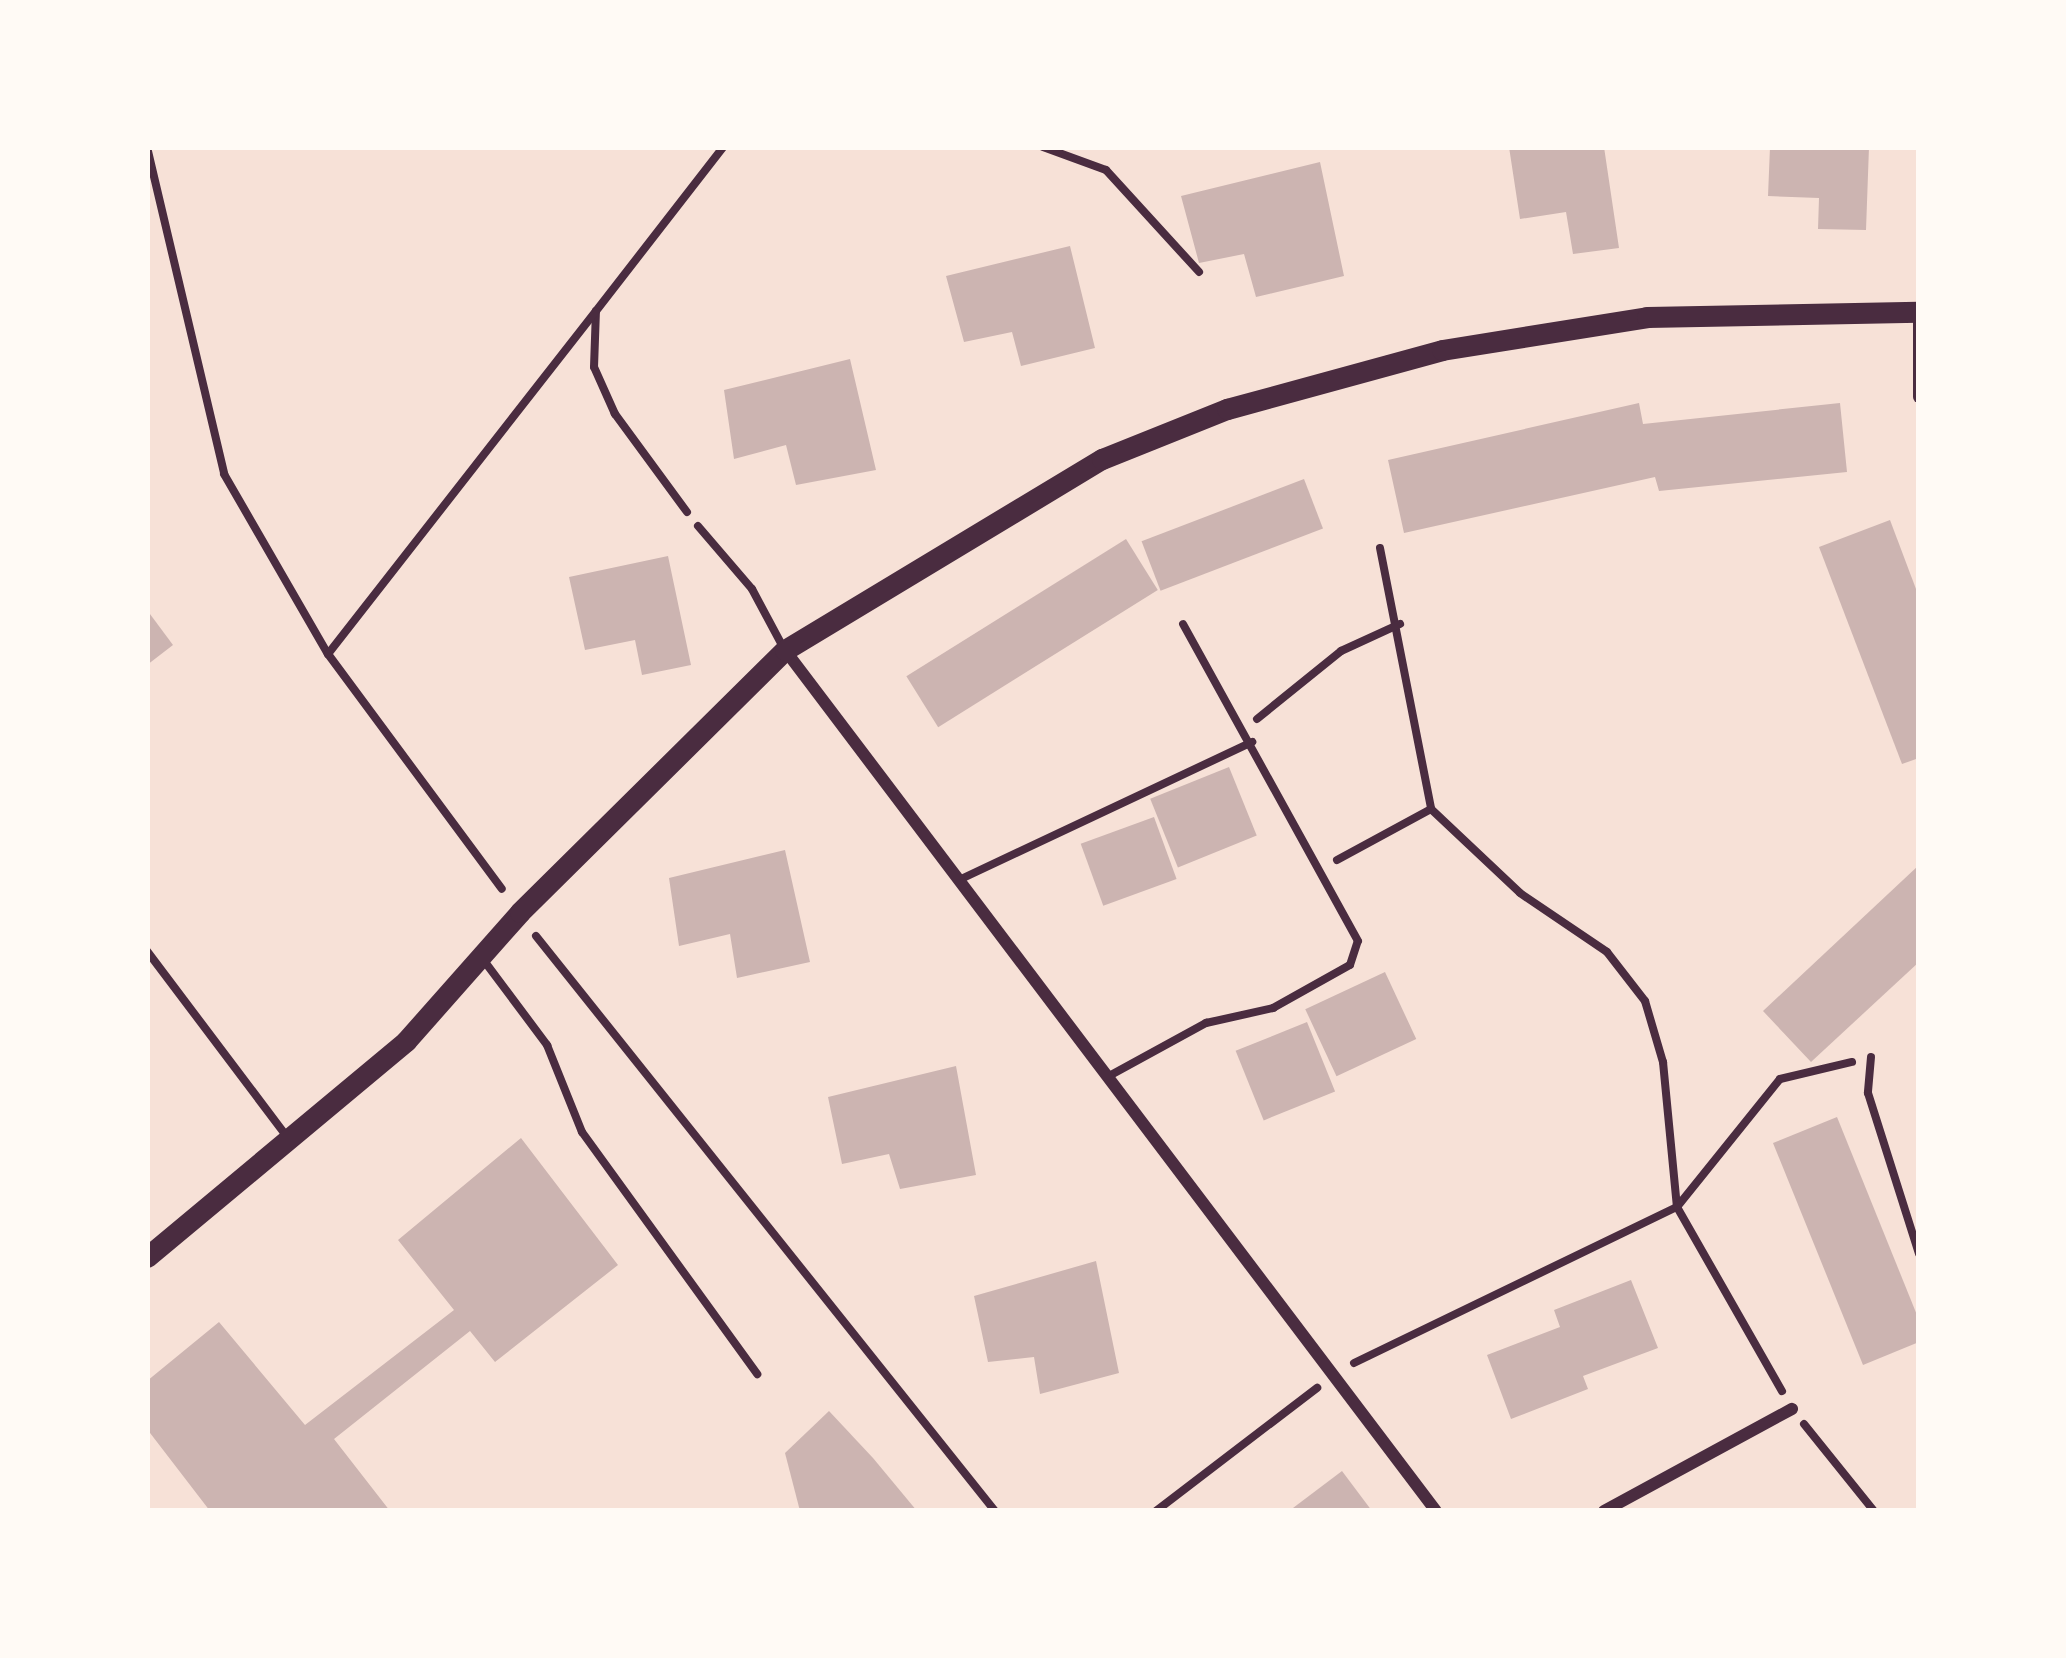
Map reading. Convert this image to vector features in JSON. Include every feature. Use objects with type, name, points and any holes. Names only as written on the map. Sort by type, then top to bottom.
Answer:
[{"type":"street","points":[[1919,303],[1919,397]]},
{"type":"street","points":[[147,1257],[406,1041],[520,912],[785,650],[1070,477],[1227,409],[1442,350],[1647,317],[1918,312]]},
{"type":"street","points":[[785,650],[1436,1511]]},
{"type":"street","points":[[1604,1511],[1792,1409]]},
{"type":"lane","points":[[698,526],[752,590],[785,650]]},
{"type":"lane","points":[[1109,1076],[1206,1023],[1273,1008],[1350,964],[1358,940],[1184,623]]},
{"type":"lane","points":[[961,879],[1252,742]]},
{"type":"lane","points":[[147,951],[289,1139]]},
{"type":"lane","points":[[481,957],[547,1046],[582,1132],[758,1374]]},
{"type":"lane","points":[[1871,1057],[1868,1094],[1919,1254]]},
{"type":"path","points":[[147,147],[224,474],[328,654],[520,912],[995,1511]]},
{"type":"path","points":[[328,654],[723,147]]},
{"type":"path","points":[[1043,147],[1106,170],[1199,272]]},
{"type":"path","points":[[596,310],[594,367],[615,414],[698,526]]},
{"type":"path","points":[[1380,548],[1400,624],[1431,809],[1520,892],[1607,952],[1645,1001],[1663,1062],[1677,1208],[1792,1409],[1874,1511]]},
{"type":"path","points":[[1245,728],[1341,651],[1400,624]]},
{"type":"path","points":[[1322,868],[1431,809]]},
{"type":"path","points":[[1156,1511],[1334,1376],[1677,1208],[1780,1079],[1871,1057]]},
{"type":"building","points":[[1509,147],[1604,147],[1619,248],[1573,254],[1566,212],[1520,219]]},
{"type":"building","points":[[1770,147],[1869,147],[1866,230],[1818,229],[1819,198],[1768,196]]},
{"type":"building","points":[[1320,162],[1344,276],[1256,297],[1244,254],[1199,263],[1181,196]]},
{"type":"building","points":[[1070,246],[1095,348],[1021,366],[1012,332],[964,342],[946,276]]},
{"type":"building","points":[[850,359],[876,470],[796,485],[786,445],[734,459],[724,390]]},
{"type":"building","points":[[1639,403],[1643,424],[1840,403],[1847,472],[1659,491],[1655,477],[1404,533],[1388,460]]},
{"type":"building","points":[[1304,479],[1323,528],[1161,591],[1142,541]]},
{"type":"building","points":[[1890,520],[1919,597],[1919,758],[1902,764],[1819,547]]},
{"type":"building","points":[[1126,539],[1158,590],[938,727],[906,676]]},
{"type":"building","points":[[668,556],[691,665],[642,675],[635,640],[585,650],[569,577]]},
{"type":"building","points":[[147,610],[173,645],[147,665]]},
{"type":"building","points":[[1229,767],[1257,836],[1178,867],[1150,799]]},
{"type":"building","points":[[1154,817],[1177,879],[1103,906],[1081,844]]},
{"type":"building","points":[[785,850],[810,962],[737,978],[730,934],[679,946],[669,878]]},
{"type":"building","points":[[1919,865],[1919,962],[1811,1062],[1763,1011]]},
{"type":"building","points":[[1385,972],[1416,1039],[1337,1076],[1305,1009]]},
{"type":"building","points":[[1307,1022],[1335,1092],[1264,1120],[1236,1051]]},
{"type":"building","points":[[956,1066],[976,1175],[900,1189],[889,1154],[842,1164],[828,1097]]},
{"type":"building","points":[[1837,1117],[1919,1320],[1919,1342],[1863,1365],[1773,1143]]},
{"type":"building","points":[[521,1138],[618,1265],[495,1362],[470,1331],[334,1439],[390,1511],[210,1511],[147,1429],[147,1381],[219,1322],[305,1425],[454,1310],[398,1240]]},
{"type":"building","points":[[1096,1261],[1119,1373],[1040,1394],[1034,1357],[988,1362],[974,1296]]},
{"type":"building","points":[[1631,1280],[1658,1348],[1583,1376],[1588,1389],[1511,1419],[1487,1355],[1560,1327],[1554,1310]]},
{"type":"building","points":[[829,1411],[917,1511],[800,1511],[785,1453]]},
{"type":"building","points":[[1342,1471],[1372,1511],[1289,1511]]}]
